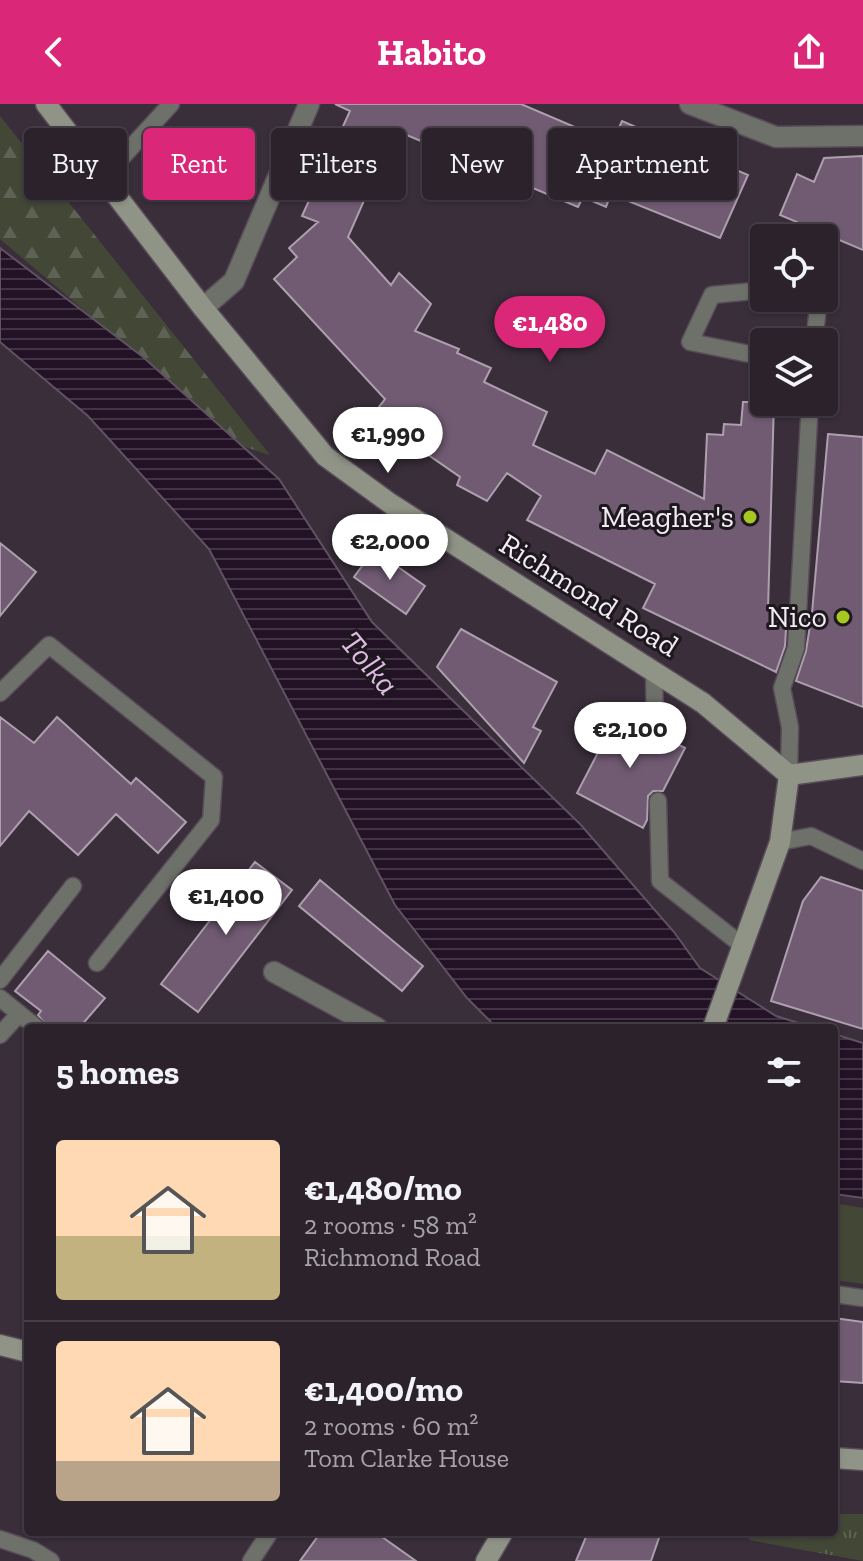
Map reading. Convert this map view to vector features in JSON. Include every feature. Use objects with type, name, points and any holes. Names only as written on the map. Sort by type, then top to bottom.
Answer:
[{"type":"street","name":"Richmond Road","points":[[46,104],[64,128]]},
{"type":"street","points":[[203,308],[234,281],[309,104]]},
{"type":"street","points":[[690,104],[776,137],[863,136]]},
{"type":"street","name":"Richmond Road","points":[[120,200],[203,308],[325,456],[391,504],[654,671],[735,727],[789,775]]},
{"type":"street","points":[[714,1024],[780,842],[789,775],[863,765]]},
{"type":"street","points":[[274,972],[370,1024]]},
{"type":"street","points":[[0,1345],[24,1351]]},
{"type":"street","points":[[838,1458],[863,1460]]},
{"type":"street","points":[[486,1561],[501,1536]]},
{"type":"lane","points":[[127,152],[171,104]]},
{"type":"lane","points":[[750,291],[712,295],[690,342],[750,354]]},
{"type":"lane","points":[[789,775],[790,727],[782,688],[796,648],[809,416]]},
{"type":"lane","points":[[0,693],[49,645],[214,777],[211,820],[97,963]]},
{"type":"lane","points":[[654,671],[655,732]]},
{"type":"lane","points":[[658,801],[660,881],[743,946]]},
{"type":"lane","points":[[780,842],[811,836],[863,861]]},
{"type":"lane","points":[[0,980],[73,886]]},
{"type":"lane","points":[[0,998],[31,1024]]},
{"type":"lane","points":[[0,1035],[18,1015]]},
{"type":"lane","points":[[838,1295],[863,1298]]},
{"type":"lane","points":[[251,1561],[267,1536]]},
{"type":"lane","points":[[0,1539],[33,1550],[51,1561]]},
{"type":"green space","points":[[0,116],[24,146],[24,200],[67,200],[270,455],[245,447],[0,239]]},
{"type":"green space","points":[[838,1204],[863,1208],[863,1284],[838,1281]]},
{"type":"green space","points":[[838,1514],[863,1514],[863,1561],[749,1540],[750,1536],[838,1536]]},
{"type":"water","name":"Tolka","points":[[0,248],[143,357],[279,479],[372,622],[581,825],[674,932],[700,968],[776,1016],[802,1024],[493,1024],[467,998],[395,905],[209,549],[88,416],[0,342]]},
{"type":"water","points":[[838,1035],[863,1043],[863,1198],[838,1195]]},
{"type":"building","points":[[335,104],[521,104],[577,128],[548,128],[548,194],[532,188],[532,128],[422,128],[422,141],[406,135],[406,128],[342,128],[350,111]]},
{"type":"building","points":[[622,121],[638,128],[619,128]]},
{"type":"building","points":[[863,156],[863,250],[838,239],[838,224],[796,224],[780,215],[797,174],[814,182],[824,158]]},
{"type":"building","points":[[737,170],[748,175],[737,200]]},
{"type":"building","points":[[309,200],[364,200],[348,237],[391,285],[399,273],[431,304],[415,331],[459,349],[457,353],[491,368],[484,382],[547,412],[533,445],[595,474],[607,450],[704,499],[707,434],[723,435],[724,424],[741,425],[743,402],[750,402],[750,416],[774,416],[768,610],[787,611],[785,646],[776,672],[643,608],[655,584],[527,520],[541,496],[507,473],[487,501],[457,485],[460,477],[372,416],[385,399],[274,279],[297,257],[289,248],[318,222],[302,216]]},
{"type":"building","points":[[561,200],[582,200],[578,207]]},
{"type":"building","points":[[590,200],[609,200],[606,207]]},
{"type":"building","points":[[626,200],[737,200],[720,238]]},
{"type":"building","points":[[828,434],[863,437],[863,707],[796,681],[806,651],[812,613]]},
{"type":"building","points":[[0,543],[36,572],[0,616]]},
{"type":"building","points":[[374,550],[425,586],[406,614],[354,577]]},
{"type":"building","points":[[461,629],[557,682],[533,727],[541,731],[524,763],[437,667]]},
{"type":"building","points":[[618,714],[644,727],[650,742],[664,737],[685,748],[663,791],[653,791],[648,796],[647,820],[643,828],[577,793]]},
{"type":"building","points":[[0,717],[34,743],[57,717],[131,784],[136,778],[186,822],[158,853],[116,814],[78,855],[29,811],[0,846]]},
{"type":"building","points":[[255,862],[292,890],[198,1012],[161,984]]},
{"type":"building","points":[[821,877],[863,891],[863,1029],[771,1001],[803,901]]},
{"type":"building","points":[[320,880],[423,966],[402,991],[299,906]]},
{"type":"building","points":[[48,951],[105,998],[82,1024],[45,1024],[38,1015],[41,1011],[15,991]]},
{"type":"building","points":[[838,1319],[863,1322],[863,1383],[838,1381]]},
{"type":"building","points":[[318,1536],[381,1536],[416,1561],[300,1561]]},
{"type":"building","points":[[586,1536],[660,1536],[651,1561],[576,1561]]},
{"type":"place","name":"Meagher's","points":[[750,517]]},
{"type":"place","name":"Nico","points":[[843,617]]}]
